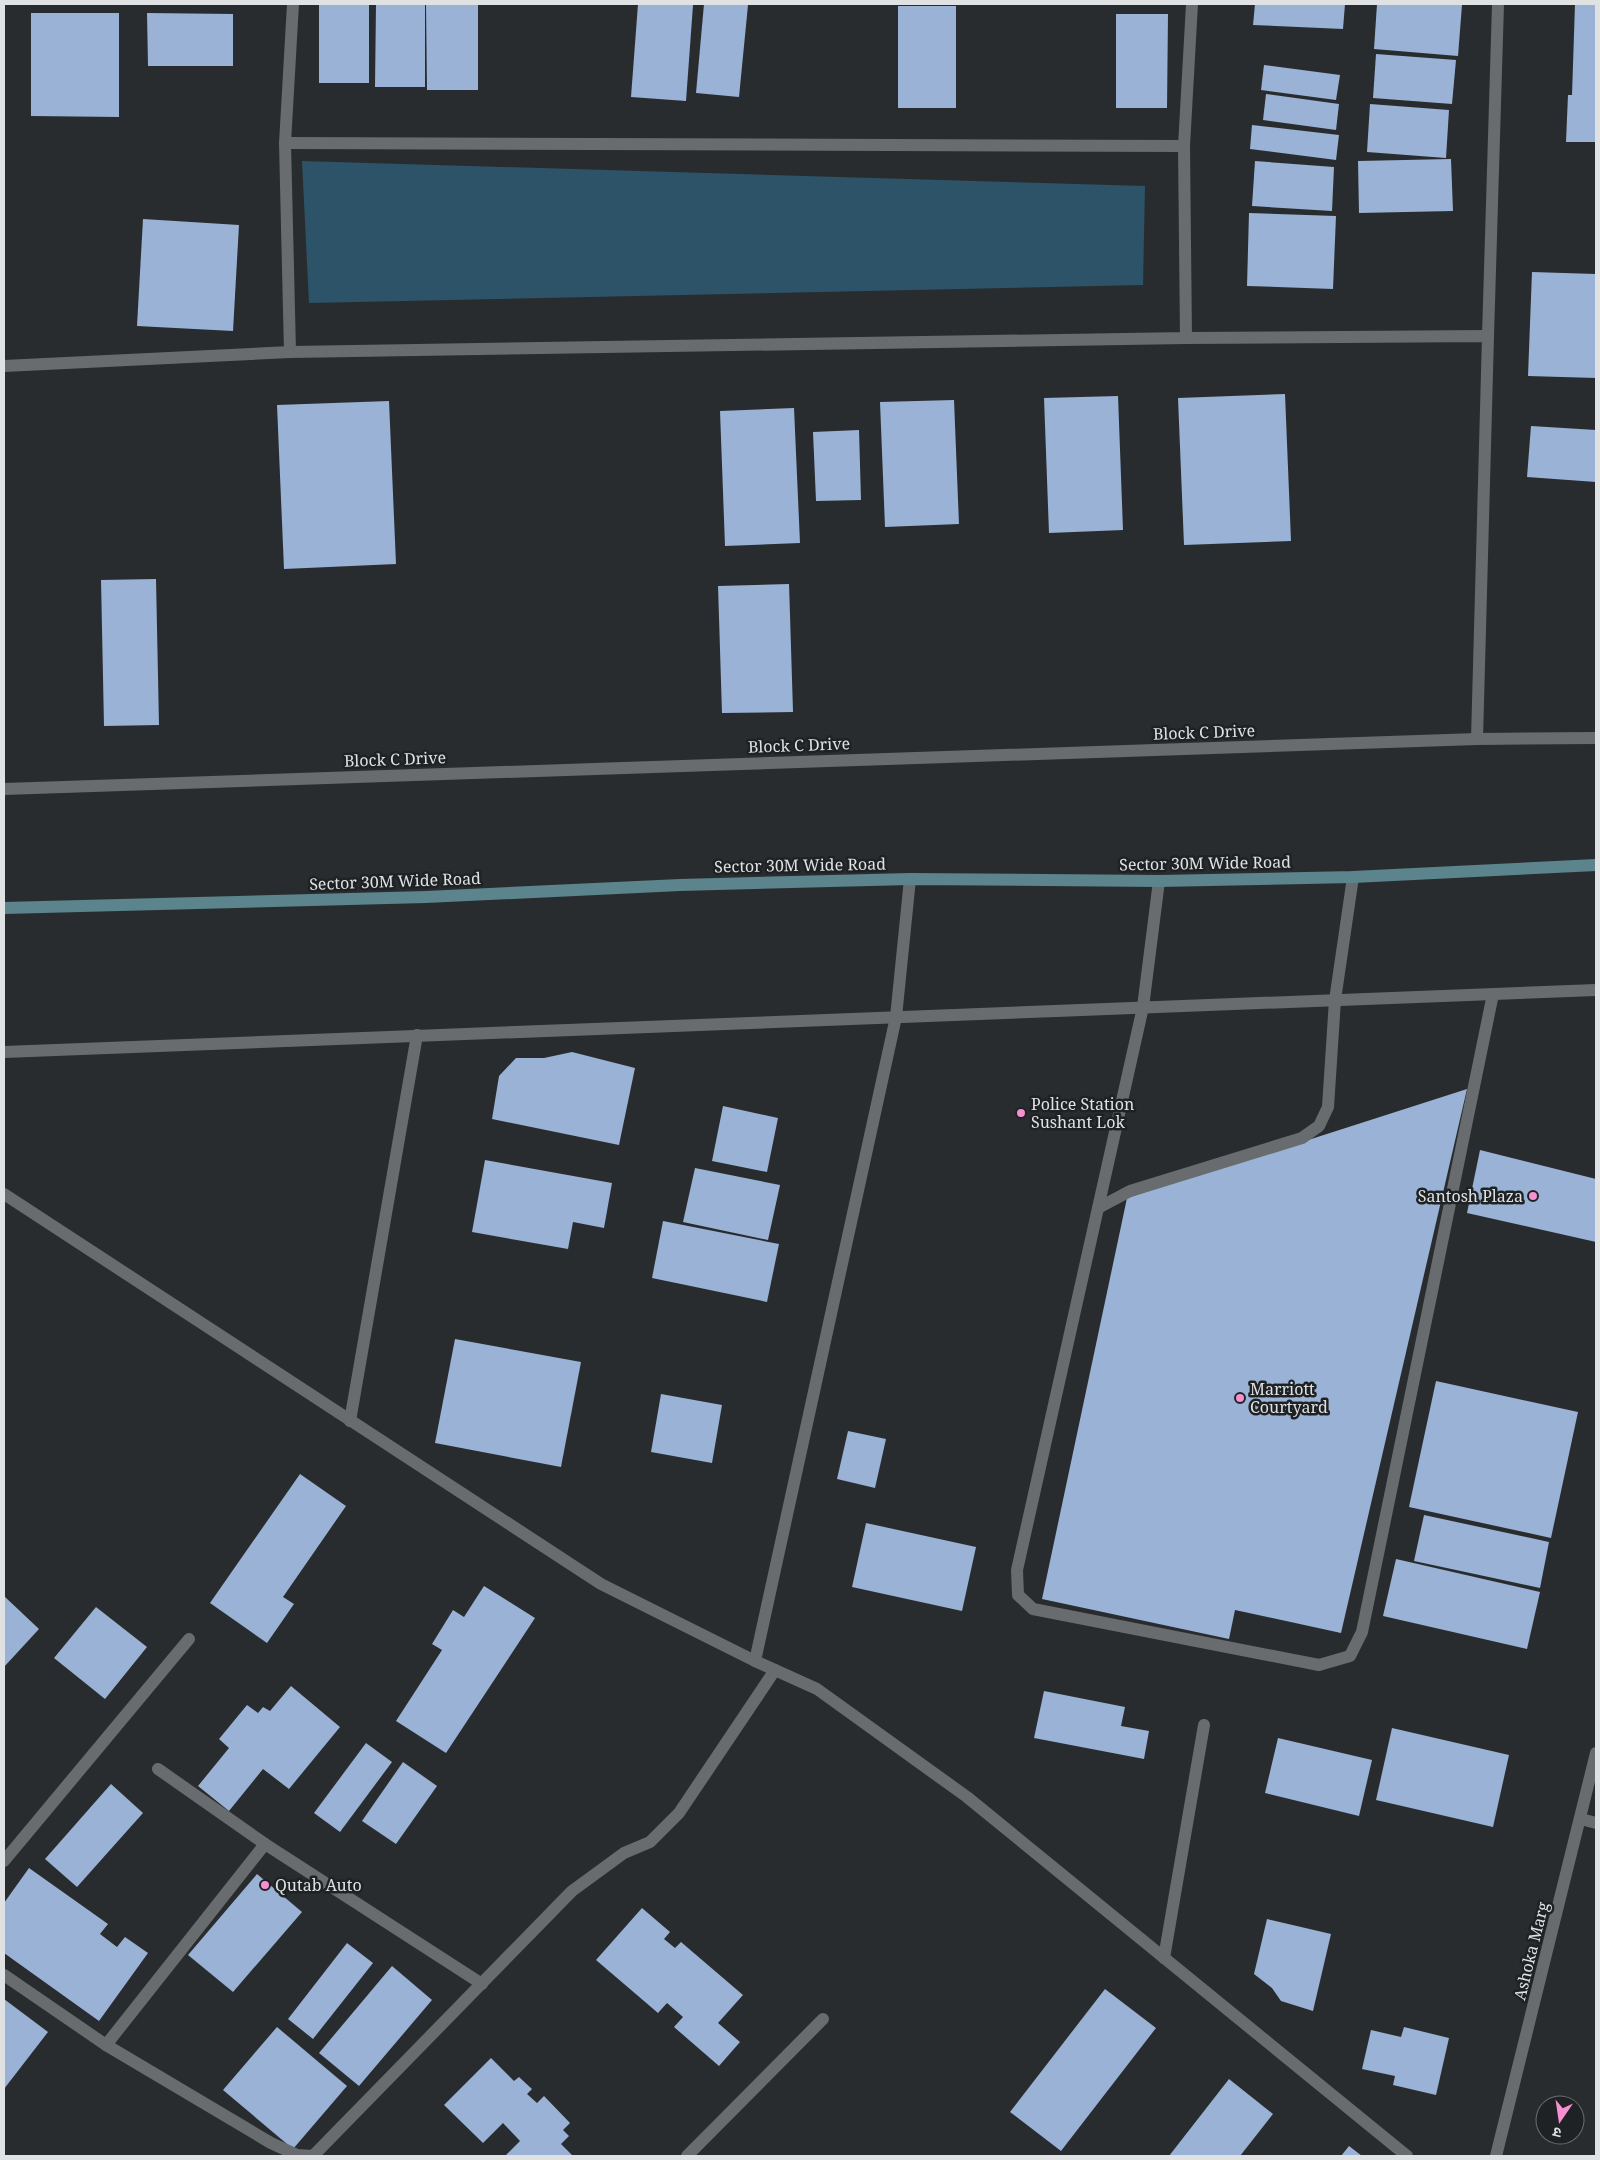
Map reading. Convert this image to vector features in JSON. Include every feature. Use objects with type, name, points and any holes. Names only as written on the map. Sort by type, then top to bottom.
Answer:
[{"type":"main road","name":"Sector 30M Wide Road","points":[[4,908],[426,896],[680,885],[910,879],[1159,881],[1353,877],[1596,865]]},
{"type":"street","points":[[290,352],[286,143],[293,4]]},
{"type":"street","points":[[1186,338],[1184,146],[1192,4]]},
{"type":"street","points":[[1477,739],[1498,4]]},
{"type":"street","points":[[286,143],[1184,146]]},
{"type":"street","points":[[4,366],[290,352],[1186,338],[1488,336]]},
{"type":"street","name":"Block C Drive","points":[[4,788],[1477,739],[1596,738]]},
{"type":"street","points":[[1098,1208],[1130,1191],[1302,1138],[1319,1126],[1328,1107],[1336,1000],[1353,877]]},
{"type":"street","points":[[755,1661],[896,1017],[910,879]]},
{"type":"street","points":[[1159,881],[1143,1007],[1017,1570],[1018,1595],[1033,1609],[1319,1666],[1350,1656],[1362,1632],[1493,994]]},
{"type":"street","points":[[4,1052],[1596,990]]},
{"type":"street","points":[[350,1421],[417,1035]]},
{"type":"street","points":[[4,1194],[601,1584],[755,1661],[817,1689],[967,1796],[1407,2156]]},
{"type":"street","points":[[4,1862],[189,1639]]},
{"type":"street","points":[[4,1975],[106,2045],[271,2143],[297,2155],[314,2156],[572,1892],[624,1853],[650,1842],[679,1813],[775,1670]]},
{"type":"street","points":[[1164,1958],[1204,1725]]},
{"type":"street","name":"Ashoka Marg","points":[[1496,2156],[1596,1753]]},
{"type":"street","points":[[158,1769],[265,1844],[482,1984]]},
{"type":"street","points":[[1580,1820],[1596,1823]]},
{"type":"street","points":[[106,2045],[265,1844]]},
{"type":"street","points":[[687,2156],[823,2019]]},
{"type":"shaded area","points":[[302,161],[1145,186],[1143,285],[309,303]]},
{"type":"building","points":[[319,4],[369,4],[369,83],[319,83]]},
{"type":"building","points":[[376,4],[425,4],[425,87],[375,87]]},
{"type":"building","points":[[426,4],[478,4],[478,90],[427,90]]},
{"type":"building","points":[[638,4],[693,5],[686,101],[631,97]]},
{"type":"building","points":[[704,4],[748,5],[739,97],[696,93]]},
{"type":"building","points":[[1255,4],[1345,4],[1343,29],[1253,25]]},
{"type":"building","points":[[1377,4],[1462,5],[1458,56],[1374,49]]},
{"type":"building","points":[[1575,4],[1596,4],[1596,142],[1566,142],[1568,95],[1572,95]]},
{"type":"building","points":[[898,6],[956,6],[956,108],[898,108]]},
{"type":"building","points":[[31,13],[119,13],[119,117],[31,116]]},
{"type":"building","points":[[147,13],[233,14],[233,66],[148,66]]},
{"type":"building","points":[[1116,14],[1168,14],[1167,108],[1116,108]]},
{"type":"building","points":[[1376,54],[1456,60],[1452,104],[1373,98]]},
{"type":"building","points":[[1264,65],[1340,75],[1336,100],[1261,90]]},
{"type":"building","points":[[1266,94],[1339,104],[1336,130],[1263,120]]},
{"type":"building","points":[[1370,104],[1449,110],[1446,158],[1367,152]]},
{"type":"building","points":[[1252,125],[1339,135],[1336,160],[1250,149]]},
{"type":"building","points":[[1451,159],[1453,211],[1359,213],[1358,161]]},
{"type":"building","points":[[1255,161],[1334,167],[1332,211],[1252,206]]},
{"type":"building","points":[[1249,213],[1336,216],[1333,289],[1247,286]]},
{"type":"building","points":[[143,219],[239,225],[233,331],[137,326]]},
{"type":"building","points":[[1532,272],[1596,274],[1596,378],[1528,376]]},
{"type":"building","points":[[1285,394],[1291,541],[1184,545],[1178,398]]},
{"type":"building","points":[[1118,396],[1123,530],[1049,533],[1044,398]]},
{"type":"building","points":[[954,400],[959,524],[885,527],[880,402]]},
{"type":"building","points":[[389,401],[396,564],[284,569],[277,405]]},
{"type":"building","points":[[794,408],[800,543],[725,546],[720,411]]},
{"type":"building","points":[[1531,426],[1596,430],[1596,482],[1527,477]]},
{"type":"building","points":[[859,430],[861,500],[816,501],[813,432]]},
{"type":"building","points":[[156,579],[159,725],[104,726],[101,580]]},
{"type":"building","points":[[789,584],[793,712],[722,713],[718,586]]},
{"type":"building","points":[[572,1052],[635,1068],[619,1145],[492,1119],[499,1076],[516,1058],[544,1058]]},
{"type":"building","name":"Marriott Courtyard","points":[[1467,1089],[1341,1633],[1235,1610],[1229,1639],[1042,1599],[1127,1198]]},
{"type":"building","points":[[723,1106],[778,1118],[767,1172],[712,1161]]},
{"type":"building","name":"Santosh Plaza","points":[[1480,1150],[1596,1179],[1596,1242],[1467,1213]]},
{"type":"building","points":[[485,1160],[612,1183],[604,1228],[573,1222],[568,1249],[472,1232]]},
{"type":"building","points":[[695,1168],[780,1185],[768,1240],[683,1222]]},
{"type":"building","points":[[663,1221],[779,1244],[767,1302],[652,1278]]},
{"type":"building","points":[[455,1339],[581,1362],[561,1467],[435,1443]]},
{"type":"building","points":[[1436,1381],[1578,1412],[1551,1538],[1409,1507]]},
{"type":"building","points":[[661,1394],[722,1405],[712,1463],[651,1452]]},
{"type":"building","points":[[848,1431],[886,1439],[875,1488],[837,1479]]},
{"type":"building","points":[[300,1474],[346,1506],[283,1597],[294,1604],[267,1643],[210,1603]]},
{"type":"building","points":[[1424,1515],[1549,1542],[1540,1588],[1414,1561]]},
{"type":"building","points":[[866,1523],[976,1547],[962,1611],[852,1587]]},
{"type":"building","points":[[1396,1559],[1540,1592],[1527,1649],[1383,1616]]},
{"type":"building","points":[[484,1586],[535,1618],[446,1753],[396,1721],[442,1650],[432,1644],[453,1610],[464,1617]]},
{"type":"building","points":[[4,1596],[39,1629],[4,1667]]},
{"type":"building","points":[[96,1607],[147,1647],[105,1699],[54,1658]]},
{"type":"building","points":[[291,1686],[340,1727],[289,1789],[263,1769],[229,1811],[198,1786],[229,1748],[219,1739],[247,1705],[258,1713],[263,1707],[270,1711]]},
{"type":"building","points":[[1044,1691],[1125,1707],[1121,1726],[1149,1731],[1144,1759],[1034,1738]]},
{"type":"building","points":[[1392,1728],[1509,1755],[1493,1827],[1376,1800]]},
{"type":"building","points":[[1278,1738],[1372,1760],[1359,1816],[1265,1793]]},
{"type":"building","points":[[366,1743],[392,1762],[340,1832],[314,1813]]},
{"type":"building","points":[[403,1762],[437,1786],[396,1844],[362,1821]]},
{"type":"building","points":[[111,1784],[143,1813],[77,1887],[45,1859]]},
{"type":"building","points":[[29,1868],[108,1924],[100,1934],[117,1947],[125,1937],[148,1953],[99,2021],[4,1953],[4,1903]]},
{"type":"building","points":[[257,1874],[302,1912],[233,1992],[188,1955]]},
{"type":"building","points":[[642,1908],[670,1932],[664,1939],[675,1948],[681,1942],[743,1995],[718,2023],[740,2042],[719,2066],[674,2027],[683,2017],[667,2003],[658,2013],[596,1960]]},
{"type":"building","points":[[1267,1919],[1331,1934],[1313,2011],[1281,2001],[1272,1988],[1254,1974]]},
{"type":"building","points":[[347,1943],[373,1963],[313,2039],[288,2019]]},
{"type":"building","points":[[392,1966],[432,2000],[359,2086],[319,2053]]},
{"type":"building","points":[[1105,1989],[1156,2028],[1061,2151],[1010,2112]]},
{"type":"building","points":[[4,1999],[48,2032],[4,2089]]},
{"type":"building","points":[[277,2027],[347,2086],[293,2149],[223,2090]]},
{"type":"building","points":[[1404,2027],[1449,2038],[1436,2095],[1393,2085],[1395,2076],[1362,2069],[1371,2030],[1401,2037]]},
{"type":"building","points":[[491,2058],[514,2081],[519,2077],[532,2089],[527,2094],[537,2103],[544,2096],[570,2123],[563,2130],[569,2136],[561,2144],[573,2156],[505,2156],[520,2141],[503,2123],[483,2143],[444,2105]]},
{"type":"building","points":[[1229,2079],[1273,2114],[1240,2156],[1169,2156]]},
{"type":"building","points":[[1349,2146],[1362,2156],[1341,2156]]},
{"type":"place","name":"Police Station Sushant Lok","points":[[1021,1113]]},
{"type":"place","name":"Santosh Plaza","points":[[1533,1196]]},
{"type":"place","name":"Marriott Courtyard","points":[[1240,1398]]},
{"type":"place","name":"Qutab Auto","points":[[265,1885]]}]
